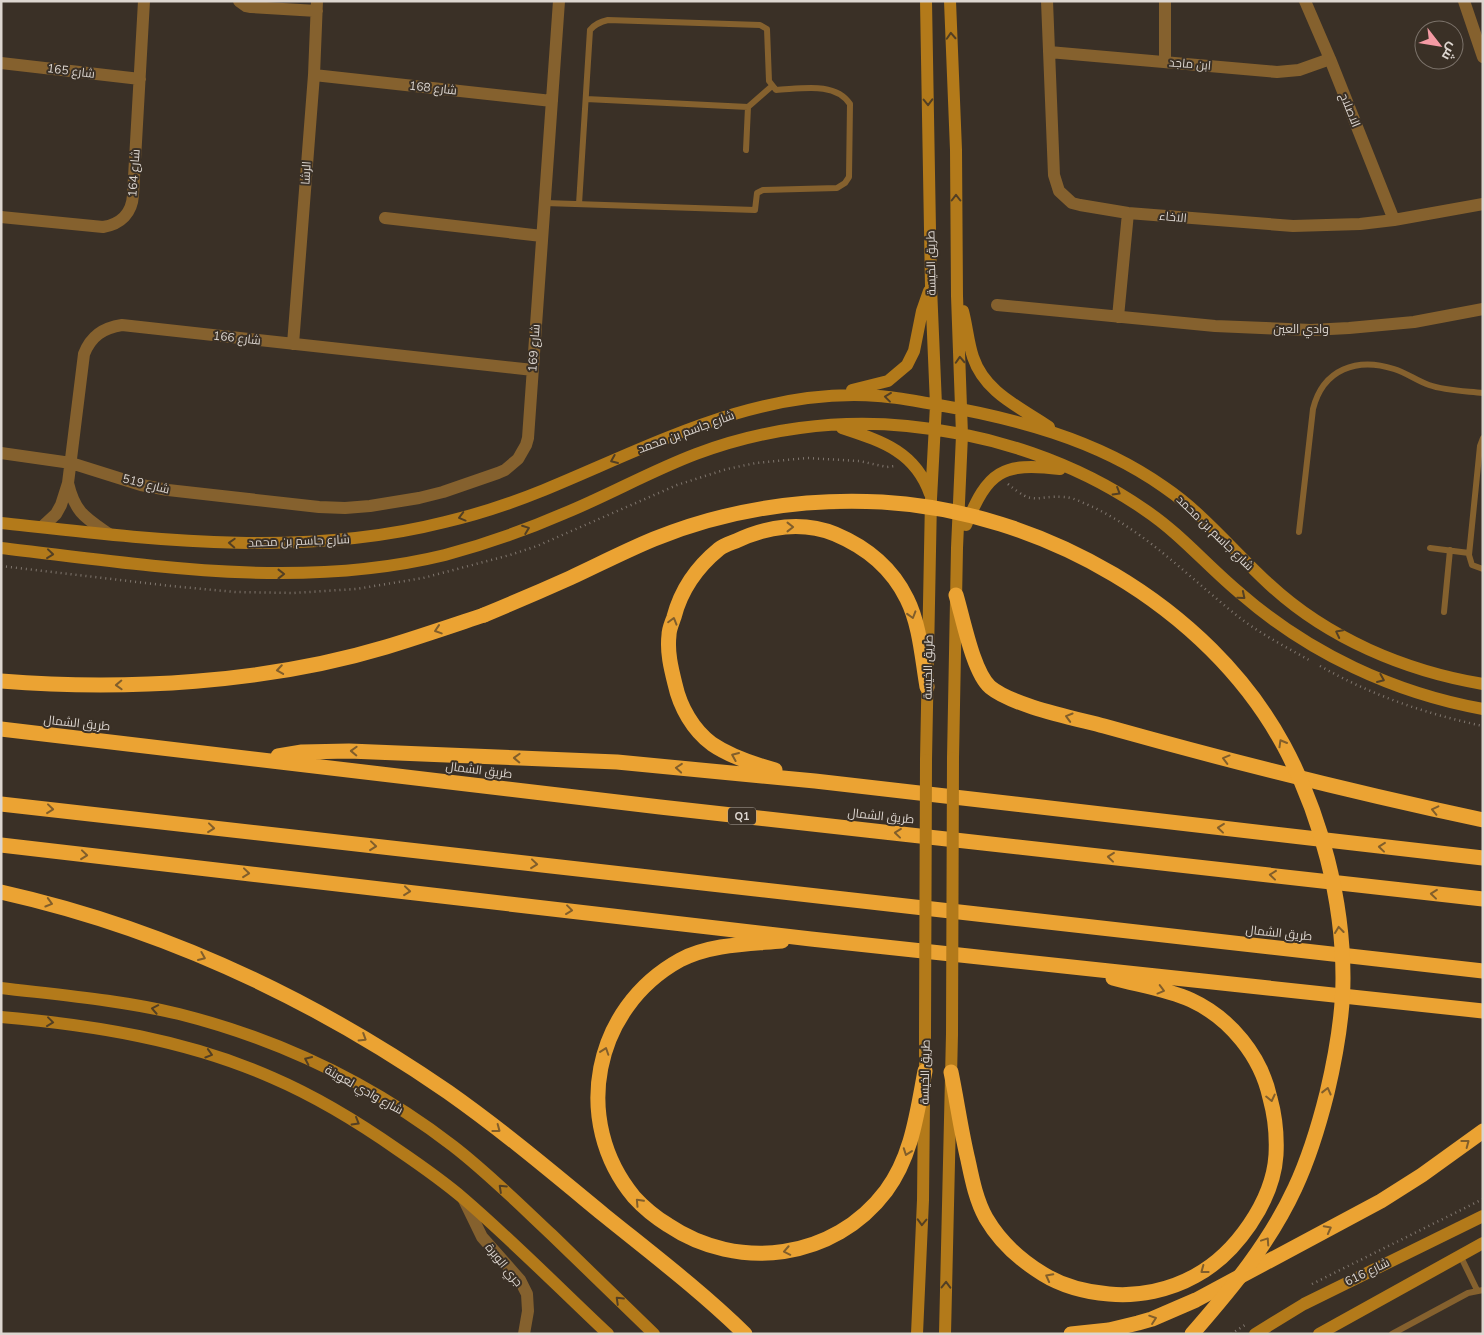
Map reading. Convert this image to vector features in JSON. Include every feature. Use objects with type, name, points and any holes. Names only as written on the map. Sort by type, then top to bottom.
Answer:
[{"type":"highway","points":[[1,680],[109,685],[202,681],[317,664],[385,648],[484,615],[658,538],[712,520],[790,504],[881,502],[925,506],[973,516],[1026,532],[1081,556],[1117,576],[1188,629],[1241,684],[1269,722],[1284,745],[1311,804],[1324,844],[1340,935],[1343,977],[1340,1023],[1335,1058],[1319,1125],[1296,1187],[1263,1244],[1233,1287],[1192,1334]]},
{"type":"highway","points":[[815,781],[753,764],[726,753],[710,743],[692,725],[677,695],[669,661],[668,635],[678,602],[695,573],[721,548],[754,532],[782,527],[806,527],[828,531],[851,540],[873,555],[892,574],[907,599],[917,632],[927,687]]},
{"type":"highway","points":[[956,595],[977,668],[984,681],[990,687],[1018,702],[1152,740],[1350,791],[1483,820]]},
{"type":"highway","name":"طريق الشمال","points":[[1,729],[670,808],[1483,899]]},
{"type":"highway","points":[[270,760],[285,754],[302,752],[357,752],[617,762],[815,781],[1483,858]]},
{"type":"highway","name":"طريق الشمال","points":[[1,804],[1483,970]]},
{"type":"highway","points":[[1,846],[811,939],[1483,1011]]},
{"type":"highway","points":[[1,892],[44,902],[125,926],[205,958],[288,996],[359,1035],[448,1093],[563,1181],[689,1284],[745,1334]]},
{"type":"highway","points":[[811,939],[714,949],[682,959],[649,982],[628,1005],[612,1032],[605,1050],[600,1066],[598,1101],[600,1122],[610,1155],[621,1177],[635,1198],[646,1210],[676,1230],[709,1246],[723,1250],[770,1254],[820,1242],[847,1228],[863,1215],[876,1203],[894,1178],[909,1148],[925,1071]]},
{"type":"highway","points":[[951,1072],[973,1184],[985,1216],[997,1234],[1029,1266],[1052,1280],[1074,1288],[1125,1295],[1151,1292],[1176,1285],[1196,1276],[1220,1258],[1239,1239],[1256,1214],[1272,1176],[1276,1156],[1276,1133],[1268,1088],[1261,1070],[1253,1055],[1235,1032],[1211,1012],[1190,1000],[1161,990],[1080,968]]},
{"type":"highway","points":[[1071,1334],[1103,1331],[1131,1325],[1152,1319],[1196,1300],[1381,1201],[1422,1175],[1483,1130]]},
{"type":"main road","name":"طريق الخيسة","points":[[917,1334],[923,1200],[925,1071],[927,687],[932,498],[936,430],[931,287],[926,1]]},
{"type":"main road","name":"طريق الخيسة","points":[[950,1],[956,150],[957,296],[962,409]]},
{"type":"main road","points":[[838,395],[888,380],[907,365],[914,351],[922,311],[931,287]]},
{"type":"main road","points":[[957,296],[967,325],[974,359],[988,383],[1002,397],[1061,436]]},
{"type":"main road","name":"شارع جاسم بن محمد","points":[[1,523],[109,534],[274,544],[343,540],[411,530],[461,518],[543,491],[693,427],[728,415],[772,404],[838,395],[880,396],[962,409],[1012,420],[1104,452],[1163,486],[1199,514],[1283,597],[1328,628],[1394,661],[1444,676],[1483,684]]},
{"type":"main road","points":[[956,595],[962,409]]},
{"type":"main road","name":"شارع جاسم بن محمد","points":[[1,548],[218,572],[302,574],[382,567],[441,556],[498,540],[568,512],[668,465],[732,442],[799,428],[867,424],[905,426],[962,435],[1019,449],[1074,470],[1112,489],[1148,512],[1181,538],[1250,602],[1281,626],[1316,647],[1358,670],[1388,682],[1444,700],[1483,709]]},
{"type":"main road","points":[[833,425],[878,440],[907,457],[924,480],[932,498]]},
{"type":"main road","points":[[957,548],[978,496],[998,475],[1007,470],[1028,465],[1074,470]]},
{"type":"main road","name":"طريق الخيسة","points":[[945,1334],[952,1034],[953,758],[956,595]]},
{"type":"main road","name":"شارع وادي لعوينة","points":[[1,988],[133,1005],[178,1014],[225,1027],[308,1060],[373,1092],[420,1122],[454,1147],[494,1181],[654,1334]]},
{"type":"main road","points":[[1,1017],[96,1028],[168,1042],[224,1059],[273,1077],[323,1103],[364,1126],[424,1168],[464,1200],[608,1334]]},
{"type":"main road","name":"شارع 616","points":[[1255,1334],[1304,1304],[1483,1216]]},
{"type":"main road","points":[[1319,1334],[1483,1242]]},
{"type":"main road","points":[[919,1292],[926,1334]]},
{"type":"street","name":"شارع 164","points":[[1,217],[104,227],[117,224],[127,214],[133,202],[144,1]]},
{"type":"street","points":[[239,1],[251,7],[317,6]]},
{"type":"street","name":"شارع 169","points":[[294,505],[345,508],[395,503],[443,492],[505,470],[518,459],[526,446],[559,1]]},
{"type":"street","name":"الاخاء","points":[[1047,1],[1054,175],[1059,191],[1072,203],[1128,213],[1292,226],[1335,225],[1394,220],[1483,204]]},
{"type":"street","points":[[1165,1],[1165,62]]},
{"type":"street","name":"الاصلاح","points":[[1305,1],[1394,220]]},
{"type":"street","points":[[1464,1],[1483,57]]},
{"type":"street","name":"الرشا","points":[[293,344],[314,75],[317,6]]},
{"type":"street","name":"ابن ماجد","points":[[1049,52],[1277,72],[1299,70],[1330,59]]},
{"type":"street","name":"شارع 165","points":[[1,63],[140,79]]},
{"type":"street","name":"شارع 168","points":[[314,75],[552,101]]},
{"type":"street","points":[[1118,316],[1128,213]]},
{"type":"street","points":[[385,218],[542,236]]},
{"type":"street","name":"وادي العين","points":[[997,305],[1215,326],[1311,330],[1357,328],[1414,322],[1483,309]]},
{"type":"street","name":"شارع 166","points":[[42,527],[61,505],[68,483],[84,354],[92,339],[105,329],[122,325],[533,370]]},
{"type":"street","name":"شارع 519","points":[[1,453],[71,462],[155,488],[294,505]]},
{"type":"street","name":"شارع 166","points":[[68,483],[78,510],[109,534]]},
{"type":"street","name":"جري الوبرة","points":[[464,1200],[482,1237],[520,1280],[527,1294],[528,1311],[524,1334]]},
{"type":"lane","points":[[545,203],[755,210],[756,193],[763,190],[837,188],[850,177],[850,104],[846,97],[823,88],[776,90],[769,81],[767,28],[760,25],[608,20],[594,25],[590,30],[579,204]]},
{"type":"lane","points":[[586,98],[748,106],[772,86]]},
{"type":"lane","points":[[746,150],[748,106]]},
{"type":"lane","points":[[1299,532],[1313,409],[1318,393],[1323,385],[1335,374],[1350,367],[1376,365],[1401,372],[1433,386],[1483,393]]},
{"type":"lane","points":[[1483,438],[1469,553],[1472,565],[1483,569]]},
{"type":"lane","points":[[1430,548],[1469,553]]},
{"type":"lane","points":[[1444,612],[1450,550]]},
{"type":"lane","points":[[1392,1334],[1468,1293],[1480,1290],[1460,1255]]}]
